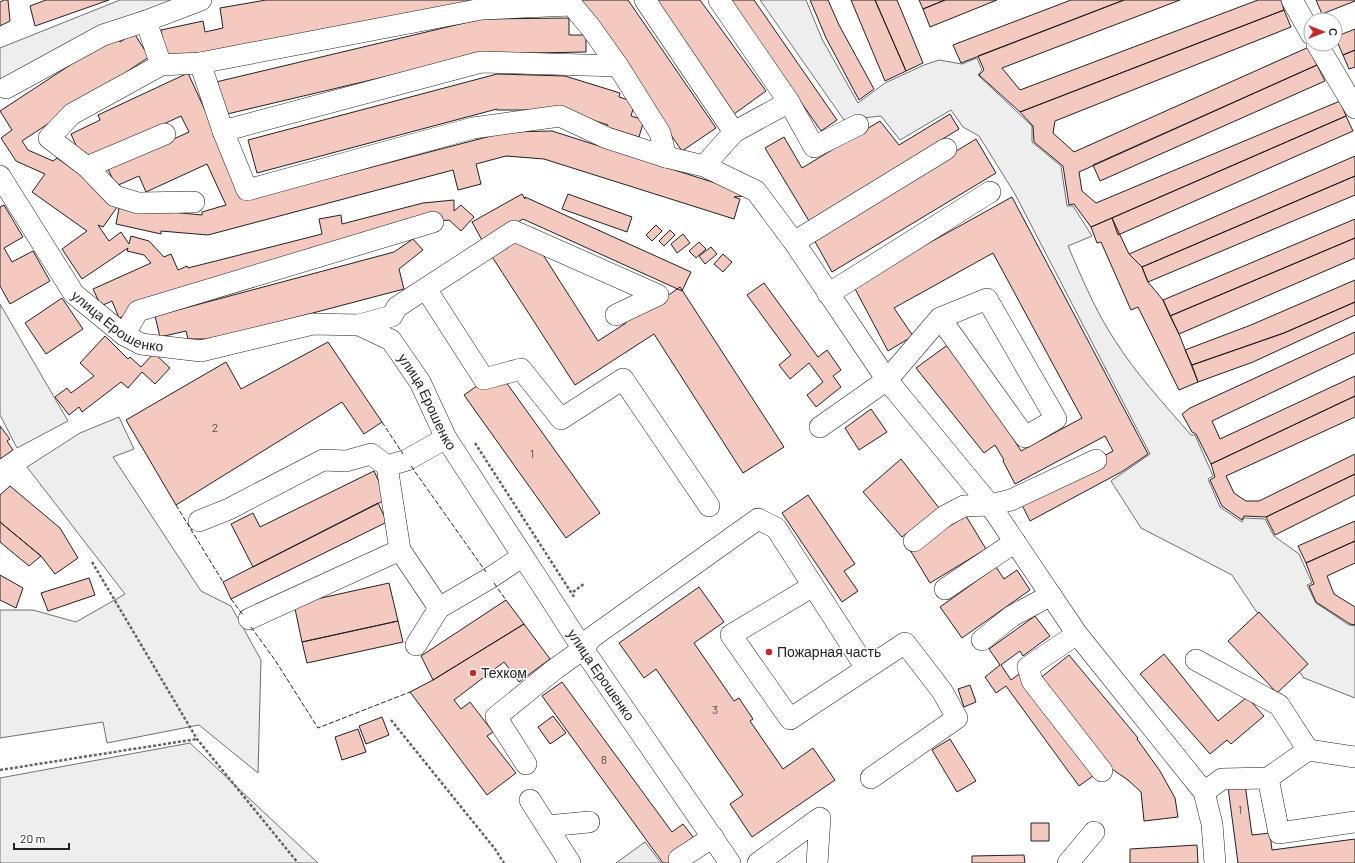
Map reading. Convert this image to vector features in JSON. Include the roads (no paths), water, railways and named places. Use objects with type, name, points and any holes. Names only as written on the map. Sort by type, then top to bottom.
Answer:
[{"type":"street","points":[[6,88],[103,35],[146,21],[201,0]]},
{"type":"street","points":[[645,0],[734,132]]},
{"type":"street","points":[[719,0],[789,102],[814,147],[858,125]]},
{"type":"street","points":[[1292,0],[1303,20]]},
{"type":"street","points":[[194,202],[138,203],[116,196],[87,168],[49,138],[72,114],[160,65],[200,63],[482,9],[572,5],[591,28],[618,66],[660,133],[666,157]]},
{"type":"street","points":[[146,21],[160,65]]},
{"type":"street","points":[[1322,52],[1355,108]]},
{"type":"street","points":[[223,131],[481,62],[618,66]]},
{"type":"street","points":[[200,63],[223,131],[247,190],[473,128],[560,116],[607,138],[666,157],[704,166],[756,191],[794,242],[887,380],[990,505],[1077,634],[1204,792],[1212,824],[1215,863]]},
{"type":"street","points":[[704,166],[734,132],[789,102]]},
{"type":"street","points":[[87,168],[164,134]]},
{"type":"street","points":[[794,242],[946,149]]},
{"type":"street","name":"улица Ерошенко","points":[[0,176],[74,294],[124,334],[141,344],[201,351],[313,324],[360,325],[391,340],[420,382],[446,438],[583,649],[730,863]]},
{"type":"street","points":[[828,294],[990,192]]},
{"type":"street","points":[[124,334],[138,311],[433,222]]},
{"type":"street","points":[[360,325],[392,316],[397,307],[514,231],[658,294],[616,315]]},
{"type":"street","points":[[426,289],[484,379],[521,369],[561,419],[622,379],[709,506]]},
{"type":"street","points":[[820,427],[887,380],[940,318],[987,299],[1056,419],[1025,437],[940,318]]},
{"type":"street","points":[[387,466],[407,460],[446,438]]},
{"type":"street","points":[[199,521],[229,509],[323,460],[346,461],[371,454],[387,466],[400,550],[439,608]]},
{"type":"street","points":[[914,541],[945,516],[964,506],[990,505],[1011,500],[1096,460]]},
{"type":"street","points":[[526,764],[496,717],[555,669],[583,649],[591,638],[758,519],[776,528],[866,668]]},
{"type":"street","points":[[946,589],[1015,542]]},
{"type":"street","points":[[249,619],[400,550]]},
{"type":"street","points":[[416,645],[439,608],[490,578],[523,556]]},
{"type":"street","points":[[813,586],[731,635],[790,719],[905,643],[942,691],[957,718],[870,778]]},
{"type":"street","points":[[982,640],[1012,616],[1051,595]]},
{"type":"street","points":[[1077,634],[1028,667],[1032,681],[1102,771]]},
{"type":"street","points":[[1196,660],[1280,705],[1308,750]]},
{"type":"street","points":[[1204,792],[1222,779],[1268,778],[1308,750],[1355,757]]},
{"type":"street","points":[[1268,778],[1279,833],[1355,822]]},
{"type":"street","points":[[530,800],[570,863]]},
{"type":"street","points":[[758,863],[820,818],[817,863]]},
{"type":"street","points":[[547,826],[589,822]]},
{"type":"street","points":[[1068,863],[1094,832]]},
{"type":"street","points":[[681,863],[679,859],[713,837]]},
{"type":"place","name":"Пожарная часть","points":[[769,652]]},
{"type":"place","name":"Техком","points":[[473,673]]}]
